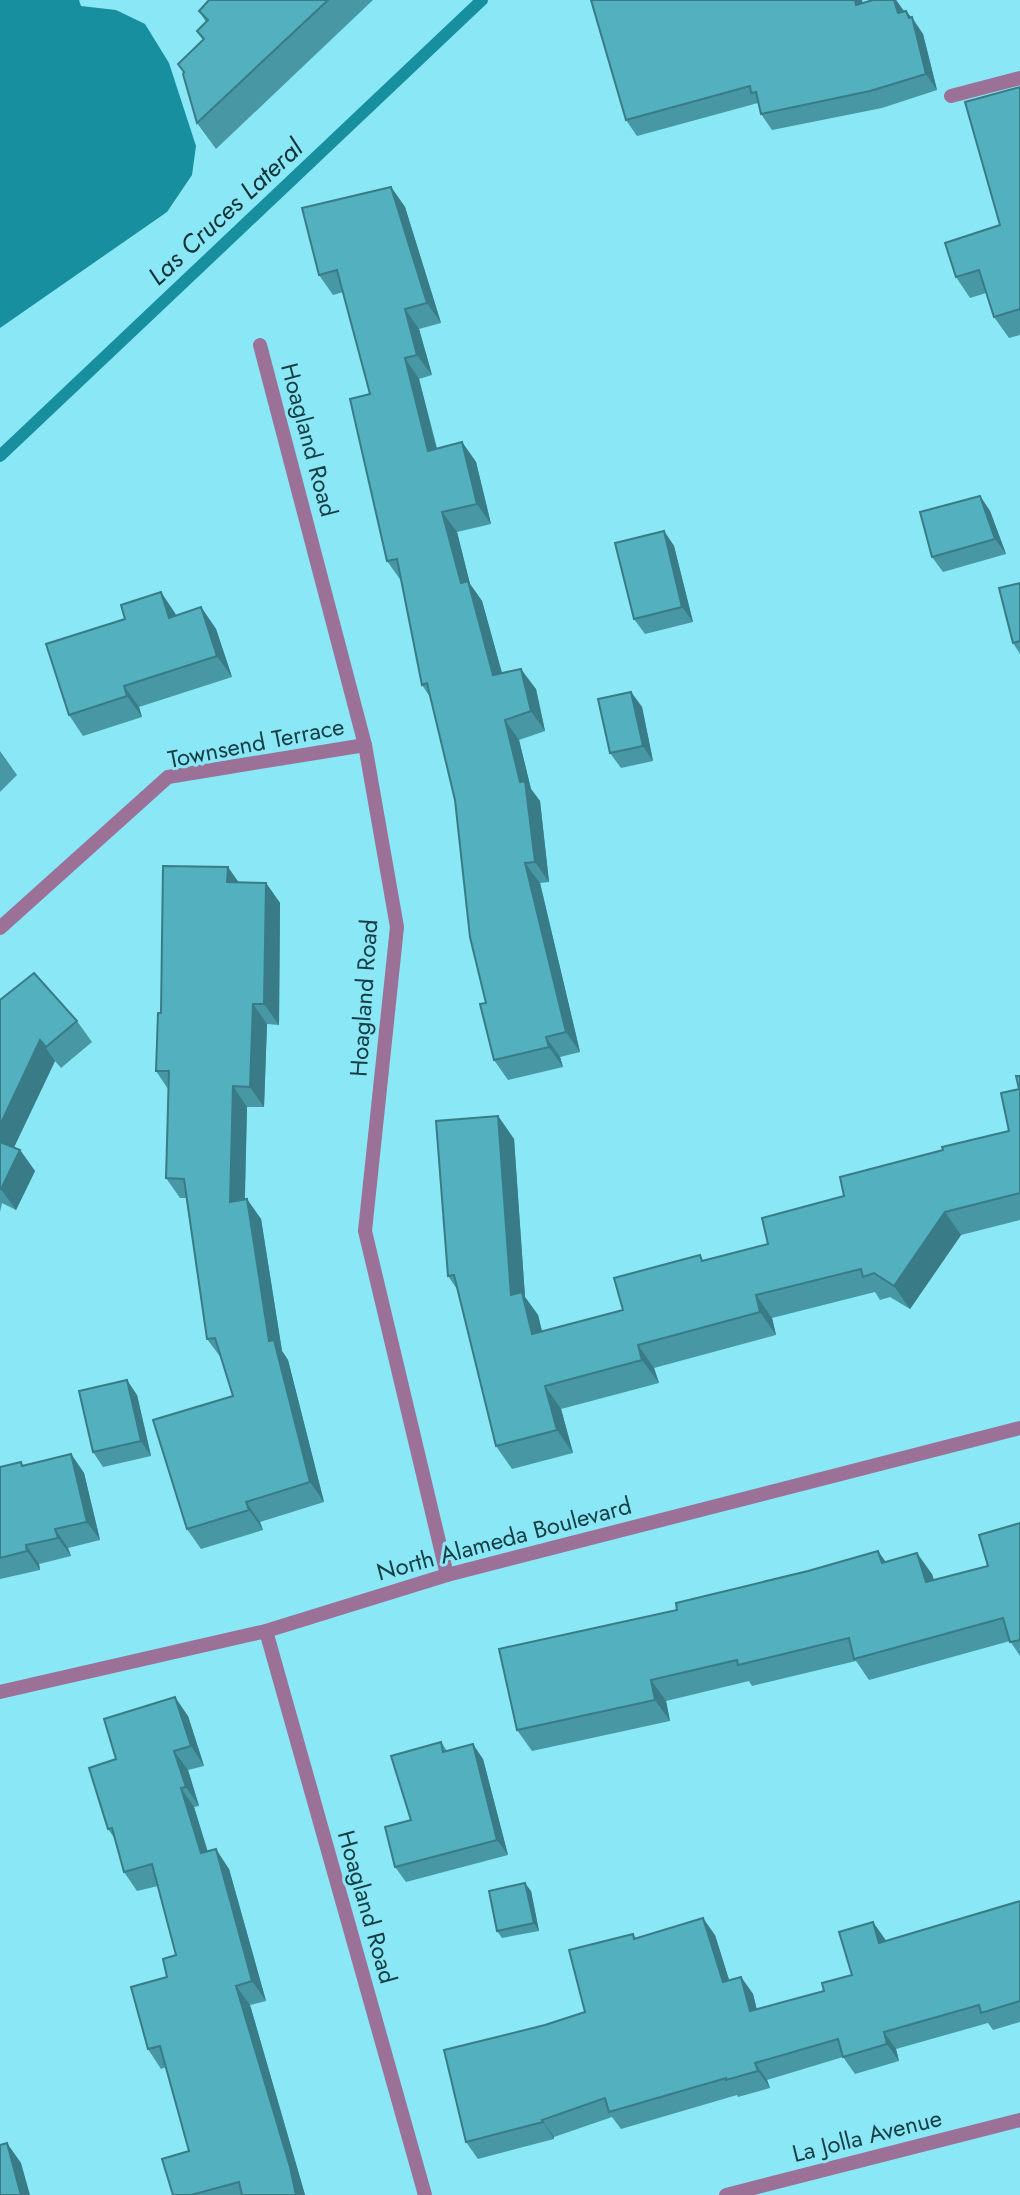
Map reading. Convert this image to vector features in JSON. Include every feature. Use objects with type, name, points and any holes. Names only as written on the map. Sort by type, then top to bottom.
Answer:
[{"type":"street","points":[[951,96],[1020,78]]},
{"type":"street","name":"Hoagland Road","points":[[260,345],[365,745],[397,927],[365,1231],[447,1575]]},
{"type":"street","name":"Townsend Terrace","points":[[0,928],[168,777],[365,745]]},
{"type":"street","name":"North Alameda Boulevard","points":[[0,1692],[266,1631],[447,1575],[1020,1428]]},
{"type":"street","name":"Hoagland Road","points":[[266,1631],[425,2195]]},
{"type":"street","name":"La Jolla Avenue","points":[[726,2195],[1020,2120]]},
{"type":"water","points":[[0,0],[79,0],[81,6],[116,10],[145,24],[169,63],[196,146],[192,175],[167,212],[0,328]]},
{"type":"building","points":[[209,0],[328,0],[197,123],[184,72],[178,64],[204,39],[197,31],[208,20],[199,11]]},
{"type":"building","points":[[591,0],[855,0],[856,5],[873,0],[894,0],[898,13],[906,11],[909,18],[912,17],[926,74],[870,91],[761,114],[756,92],[751,93],[750,86],[626,120]]},
{"type":"building","points":[[1020,87],[1020,309],[994,317],[979,270],[956,277],[945,243],[1000,225],[965,102]]},
{"type":"building","points":[[391,187],[427,303],[405,309],[417,355],[405,358],[428,451],[462,442],[477,504],[442,512],[461,583],[468,581],[493,675],[521,669],[531,711],[505,720],[520,782],[525,781],[535,862],[525,863],[566,1032],[546,1037],[549,1047],[494,1060],[480,1004],[486,1003],[470,937],[455,800],[427,683],[422,685],[397,559],[387,561],[350,399],[370,394],[337,270],[319,275],[302,208]]},
{"type":"building","points":[[980,496],[995,539],[932,557],[920,512]]},
{"type":"building","points":[[664,531],[682,607],[634,619],[615,543]]},
{"type":"building","points":[[1020,583],[1020,641],[1013,643],[999,588]]},
{"type":"building","points":[[161,592],[169,618],[201,607],[217,656],[124,686],[127,696],[69,715],[46,644],[125,619],[121,605]]},
{"type":"building","points":[[631,692],[643,746],[610,753],[598,699]]},
{"type":"building","points":[[163,866],[228,867],[227,882],[266,883],[264,1004],[253,1004],[250,1087],[233,1086],[230,1202],[247,1199],[269,1341],[274,1340],[310,1482],[246,1502],[249,1510],[187,1529],[153,1420],[233,1396],[215,1338],[207,1339],[184,1179],[166,1178],[169,1071],[156,1071],[158,1013],[161,1013]]},
{"type":"building","points":[[34,973],[77,1021],[46,1047],[40,1040],[0,1125],[0,1000]]},
{"type":"building","points":[[1016,1076],[1020,1076],[1020,1193],[945,1212],[894,1286],[874,1273],[863,1277],[861,1269],[756,1295],[760,1312],[638,1345],[642,1360],[545,1386],[557,1430],[496,1446],[454,1275],[448,1276],[436,1121],[498,1116],[511,1295],[522,1292],[532,1334],[623,1310],[614,1278],[700,1255],[702,1261],[768,1244],[762,1218],[844,1196],[840,1177],[943,1150],[942,1147],[1009,1131],[1001,1093],[1019,1089]]},
{"type":"building","points":[[0,1142],[20,1150],[1,1189],[0,1188]]},
{"type":"building","points":[[127,1380],[141,1441],[93,1452],[79,1391]]},
{"type":"building","points":[[71,1454],[87,1522],[55,1529],[58,1538],[26,1545],[27,1551],[0,1558],[0,1467],[21,1462],[22,1466]]},
{"type":"building","points":[[1020,1523],[1020,1640],[1010,1642],[1003,1618],[854,1659],[849,1638],[738,1665],[737,1660],[651,1680],[655,1700],[517,1730],[499,1649],[677,1610],[676,1603],[878,1551],[882,1563],[917,1553],[926,1582],[988,1566],[979,1535]]},
{"type":"building","points":[[175,1697],[191,1746],[174,1751],[186,1787],[181,1788],[201,1853],[216,1849],[252,1981],[236,1986],[296,2195],[242,2195],[239,2182],[191,2195],[173,2195],[162,2159],[189,2151],[160,2046],[148,2049],[131,1987],[167,1977],[163,1959],[176,1955],[152,1864],[124,1872],[112,1828],[108,1829],[89,1768],[116,1759],[104,1719]]},
{"type":"building","points":[[441,1742],[443,1752],[473,1744],[497,1840],[395,1867],[385,1827],[411,1820],[391,1756]]},
{"type":"building","points":[[525,1883],[534,1923],[497,1931],[489,1891]]},
{"type":"building","points":[[1020,1901],[1020,2001],[981,2013],[979,2005],[884,2032],[887,2044],[843,2057],[838,2039],[755,2063],[758,2071],[726,2080],[609,2112],[605,2098],[542,2120],[543,2122],[466,2142],[444,2050],[545,2025],[585,2012],[569,1950],[633,1934],[634,1939],[703,1918],[723,1982],[741,1977],[750,2011],[824,1991],[822,1983],[852,1975],[839,1932],[873,1922],[879,1943]]},
{"type":"building","points":[[7,2143],[21,2195],[0,2195],[0,2145]]},
{"type":"waterway","name":"Las Cruces Lateral","points":[[0,456],[482,0]]}]
